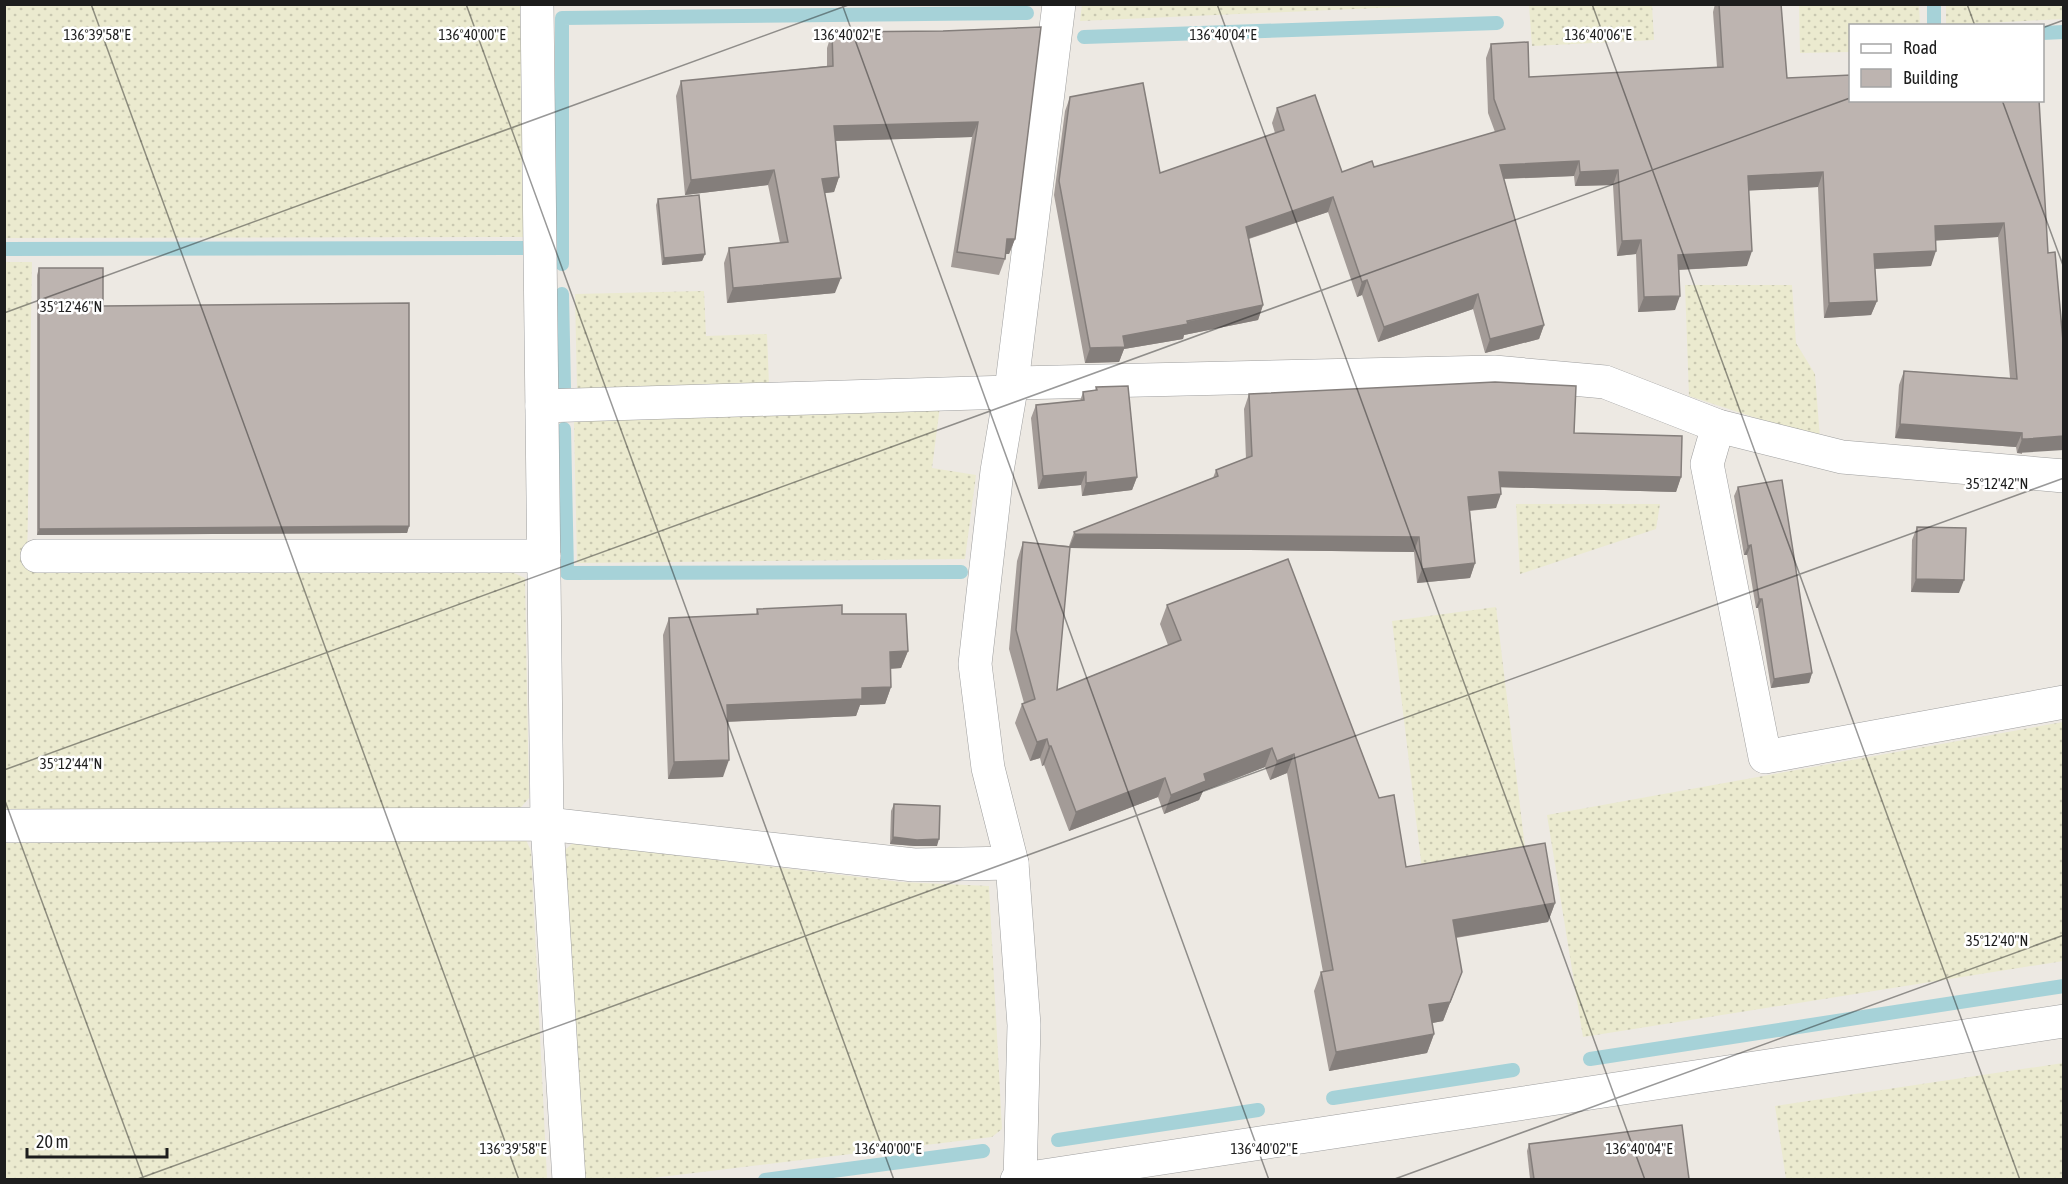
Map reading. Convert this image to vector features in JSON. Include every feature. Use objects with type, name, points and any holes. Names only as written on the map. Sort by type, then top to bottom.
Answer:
[{"type":"street","points":[[537,4],[547,824],[568,1179]]},
{"type":"street","points":[[1059,4],[1011,388],[997,471],[975,664],[988,768],[1012,863],[1024,1025],[1019,1179],[2064,1021]]},
{"type":"street","points":[[542,406],[1494,372],[1605,382],[1718,426],[1842,457],[2064,476]]},
{"type":"street","points":[[1718,426],[1707,464],[1765,757],[2064,702]]},
{"type":"street","points":[[37,556],[544,556]]},
{"type":"street","points":[[4,825],[547,824],[914,865],[1012,863]]},
{"type":"green space","points":[[1082,4],[1444,4],[1444,5],[1080,21]]},
{"type":"green space","points":[[4,5],[525,5],[526,237],[5,238]]},
{"type":"green space","points":[[1529,5],[1652,5],[1654,40],[1532,46]]},
{"type":"green space","points":[[1799,5],[1919,5],[1920,24],[1849,24],[1849,52],[1800,53]]},
{"type":"green space","points":[[1946,5],[2063,5],[2063,19],[1946,24]]},
{"type":"green space","points":[[5,262],[32,262],[27,568],[507,570],[525,578],[529,798],[517,812],[5,812]]},
{"type":"green space","points":[[1685,285],[1792,285],[1796,343],[1815,374],[1820,439],[1689,396]]},
{"type":"green space","points":[[704,291],[706,336],[767,334],[769,385],[577,390],[575,294]]},
{"type":"green space","points":[[940,406],[932,468],[976,475],[965,559],[577,563],[574,421]]},
{"type":"green space","points":[[1516,504],[1660,504],[1656,529],[1520,574]]},
{"type":"green space","points":[[1496,607],[1526,856],[1422,869],[1392,621]]},
{"type":"green space","points":[[2063,722],[2063,961],[1583,1037],[1547,815]]},
{"type":"green space","points":[[4,836],[526,840],[531,851],[547,1179],[5,1179]]},
{"type":"green space","points":[[573,843],[901,882],[989,886],[1002,1129],[992,1137],[644,1179],[578,1179],[560,854]]},
{"type":"green space","points":[[2063,1063],[2063,1179],[1786,1179],[1775,1106]]},
{"type":"building","points":[[1719,4],[1781,4],[1787,78],[1849,75],[1849,102],[2039,102],[2048,253],[2055,252],[2064,352],[2064,436],[2022,439],[2022,433],[1900,424],[1904,371],[2017,379],[2004,223],[1935,226],[1936,251],[1874,254],[1877,301],[1829,303],[1823,172],[1748,176],[1752,251],[1678,255],[1680,296],[1644,297],[1641,240],[1622,241],[1618,170],[1580,172],[1579,161],[1500,165],[1544,325],[1490,339],[1478,294],[1384,327],[1367,280],[1362,282],[1333,197],[1246,227],[1263,305],[1187,321],[1188,324],[1123,336],[1125,347],[1090,348],[1059,181],[1070,97],[1143,83],[1160,173],[1284,130],[1277,108],[1315,95],[1342,172],[1372,161],[1374,167],[1505,129],[1494,99],[1491,44],[1528,42],[1529,77],[1723,67]]},
{"type":"building","points":[[1041,27],[1015,239],[1007,239],[1005,259],[957,252],[978,122],[834,126],[839,177],[822,179],[841,278],[733,288],[729,248],[788,242],[774,170],[691,180],[681,81],[833,66],[832,32]]},
{"type":"building","points":[[699,195],[705,254],[664,258],[658,199]]},
{"type":"building","points":[[39,268],[103,268],[103,306],[409,303],[409,526],[39,529]]},
{"type":"building","points":[[1495,382],[1576,386],[1574,433],[1682,436],[1681,477],[1499,472],[1501,494],[1468,497],[1475,563],[1422,569],[1419,537],[1075,534],[1074,532],[1218,476],[1216,470],[1252,456],[1249,394]]},
{"type":"building","points":[[1128,386],[1137,477],[1086,483],[1086,472],[1043,476],[1036,405],[1084,400],[1083,392],[1097,390],[1096,387]]},
{"type":"building","points":[[1782,480],[1812,673],[1774,679],[1762,599],[1759,599],[1751,545],[1748,546],[1738,487]]},
{"type":"building","points":[[1917,527],[1966,528],[1964,580],[1916,579]]},
{"type":"building","points":[[1023,542],[1070,547],[1057,690],[1181,640],[1167,605],[1288,559],[1379,798],[1394,795],[1406,867],[1545,843],[1555,903],[1453,920],[1462,972],[1450,1002],[1429,1005],[1434,1034],[1336,1052],[1321,972],[1333,970],[1294,754],[1277,761],[1272,748],[1204,774],[1206,781],[1171,795],[1165,778],[1076,812],[1051,746],[1047,739],[1037,742],[1022,704],[1035,699],[1016,630]]},
{"type":"building","points":[[842,605],[842,614],[906,614],[908,651],[890,652],[891,687],[862,688],[862,699],[727,705],[729,760],[674,762],[669,618],[758,614],[757,609]]},
{"type":"building","points":[[894,804],[940,806],[939,839],[917,840],[893,837]]},
{"type":"building","points":[[1682,1125],[1689,1179],[1534,1179],[1529,1144]]},
{"type":"waterway","points":[[1934,4],[1934,24]]},
{"type":"waterway","points":[[562,264],[562,18],[1027,13]]},
{"type":"waterway","points":[[1084,37],[1497,23]]},
{"type":"waterway","points":[[2044,33],[2064,32]]},
{"type":"waterway","points":[[4,249],[523,248]]},
{"type":"waterway","points":[[562,294],[564,389]]},
{"type":"waterway","points":[[564,429],[567,573],[961,572]]},
{"type":"waterway","points":[[1590,1059],[2064,986]]},
{"type":"waterway","points":[[1333,1098],[1513,1070]]},
{"type":"waterway","points":[[1058,1140],[1258,1110]]},
{"type":"waterway","points":[[765,1180],[983,1151]]}]
